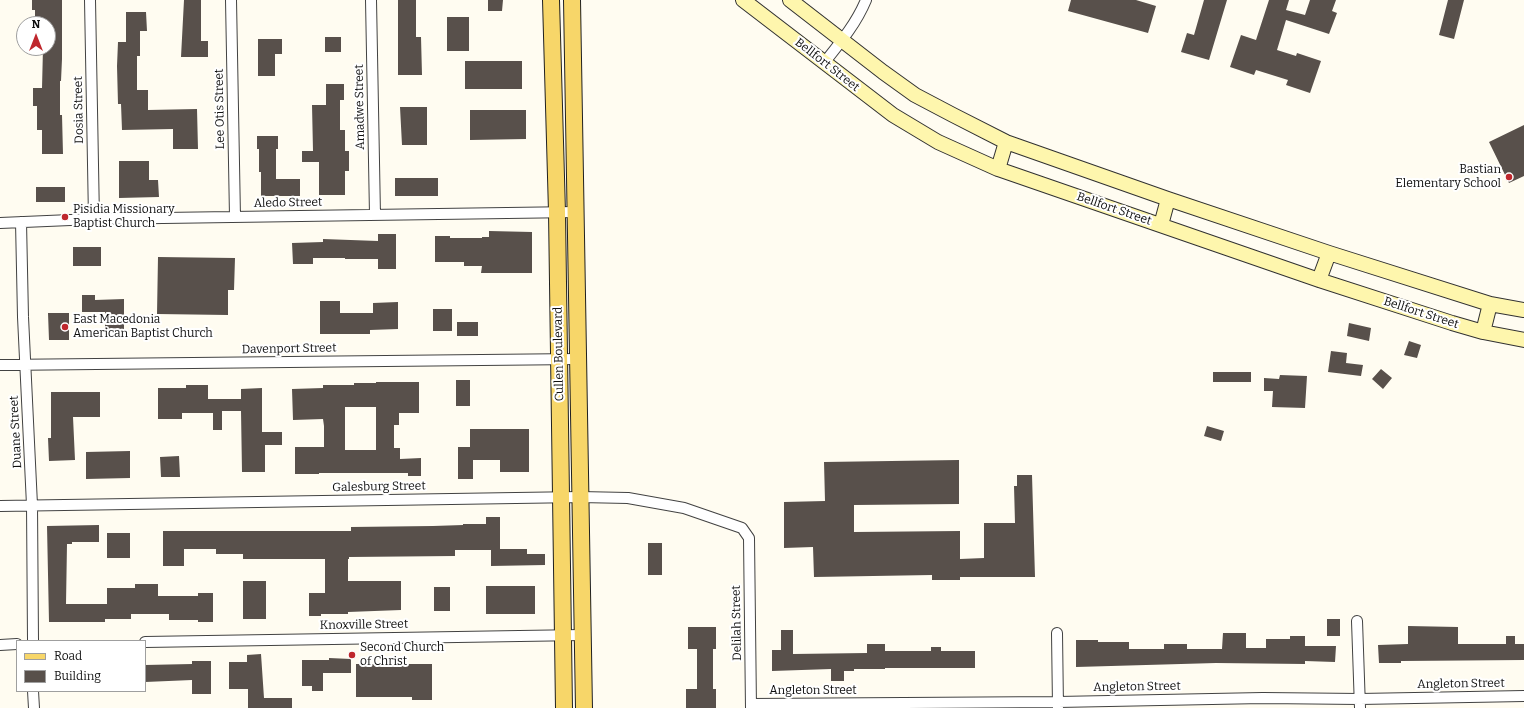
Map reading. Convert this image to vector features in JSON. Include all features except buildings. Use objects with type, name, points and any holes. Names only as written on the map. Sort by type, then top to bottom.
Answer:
[{"type":"main road","name":"Cullen Boulevard","points":[[552,0],[557,212],[564,708]]},
{"type":"main road","name":"Cullen Boulevard","points":[[572,0],[584,708]]},
{"type":"main road","name":"Bellfort Street","points":[[743,0],[893,115],[938,142],[998,169],[1319,280],[1452,323],[1484,332],[1524,340]]},
{"type":"main road","points":[[790,0],[915,95],[1006,142],[1168,199],[1329,253],[1490,304],[1524,310]]},
{"type":"main road","points":[[998,169],[1006,142]]},
{"type":"main road","points":[[1161,225],[1168,199]]},
{"type":"main road","points":[[1319,280],[1329,253]]},
{"type":"main road","points":[[1484,332],[1490,304]]},
{"type":"street","name":"Dosia Street","points":[[90,0],[94,220]]},
{"type":"street","name":"Lee Otis Street","points":[[232,0],[235,218]]},
{"type":"street","name":"Amadwe Street","points":[[372,0],[375,214]]},
{"type":"street","points":[[824,63],[843,40],[861,13],[866,0]]},
{"type":"street","name":"Aledo Street","points":[[0,223],[375,214],[576,212]]},
{"type":"street","name":"Duane Street","points":[[21,222],[25,364],[32,505],[33,640]]},
{"type":"street","name":"Davenport Street","points":[[0,365],[578,359]]},
{"type":"street","name":"Galesburg Street","points":[[0,506],[580,497],[628,498],[684,508],[742,528],[749,538]]},
{"type":"street","name":"Delilah Street","points":[[749,538],[751,706]]},
{"type":"street","points":[[1357,621],[1360,703]]},
{"type":"street","points":[[1058,634],[1058,705]]},
{"type":"street","name":"Knoxville Street","points":[[146,642],[582,635]]},
{"type":"street","points":[[0,645],[16,644]]},
{"type":"street","points":[[34,692],[34,708]]},
{"type":"street","name":"Angleton Street","points":[[751,706],[1058,705],[1263,698],[1360,703],[1524,696]]},
{"type":"place","name":"Bastian Elementary School","points":[[1509,177]]},
{"type":"place","name":"Pisidia Missionary Baptist Church","points":[[65,217]]},
{"type":"place","name":"East Macedonia American Baptist Church","points":[[65,327]]},
{"type":"place","name":"Second Church of Christ","points":[[352,655]]}]
